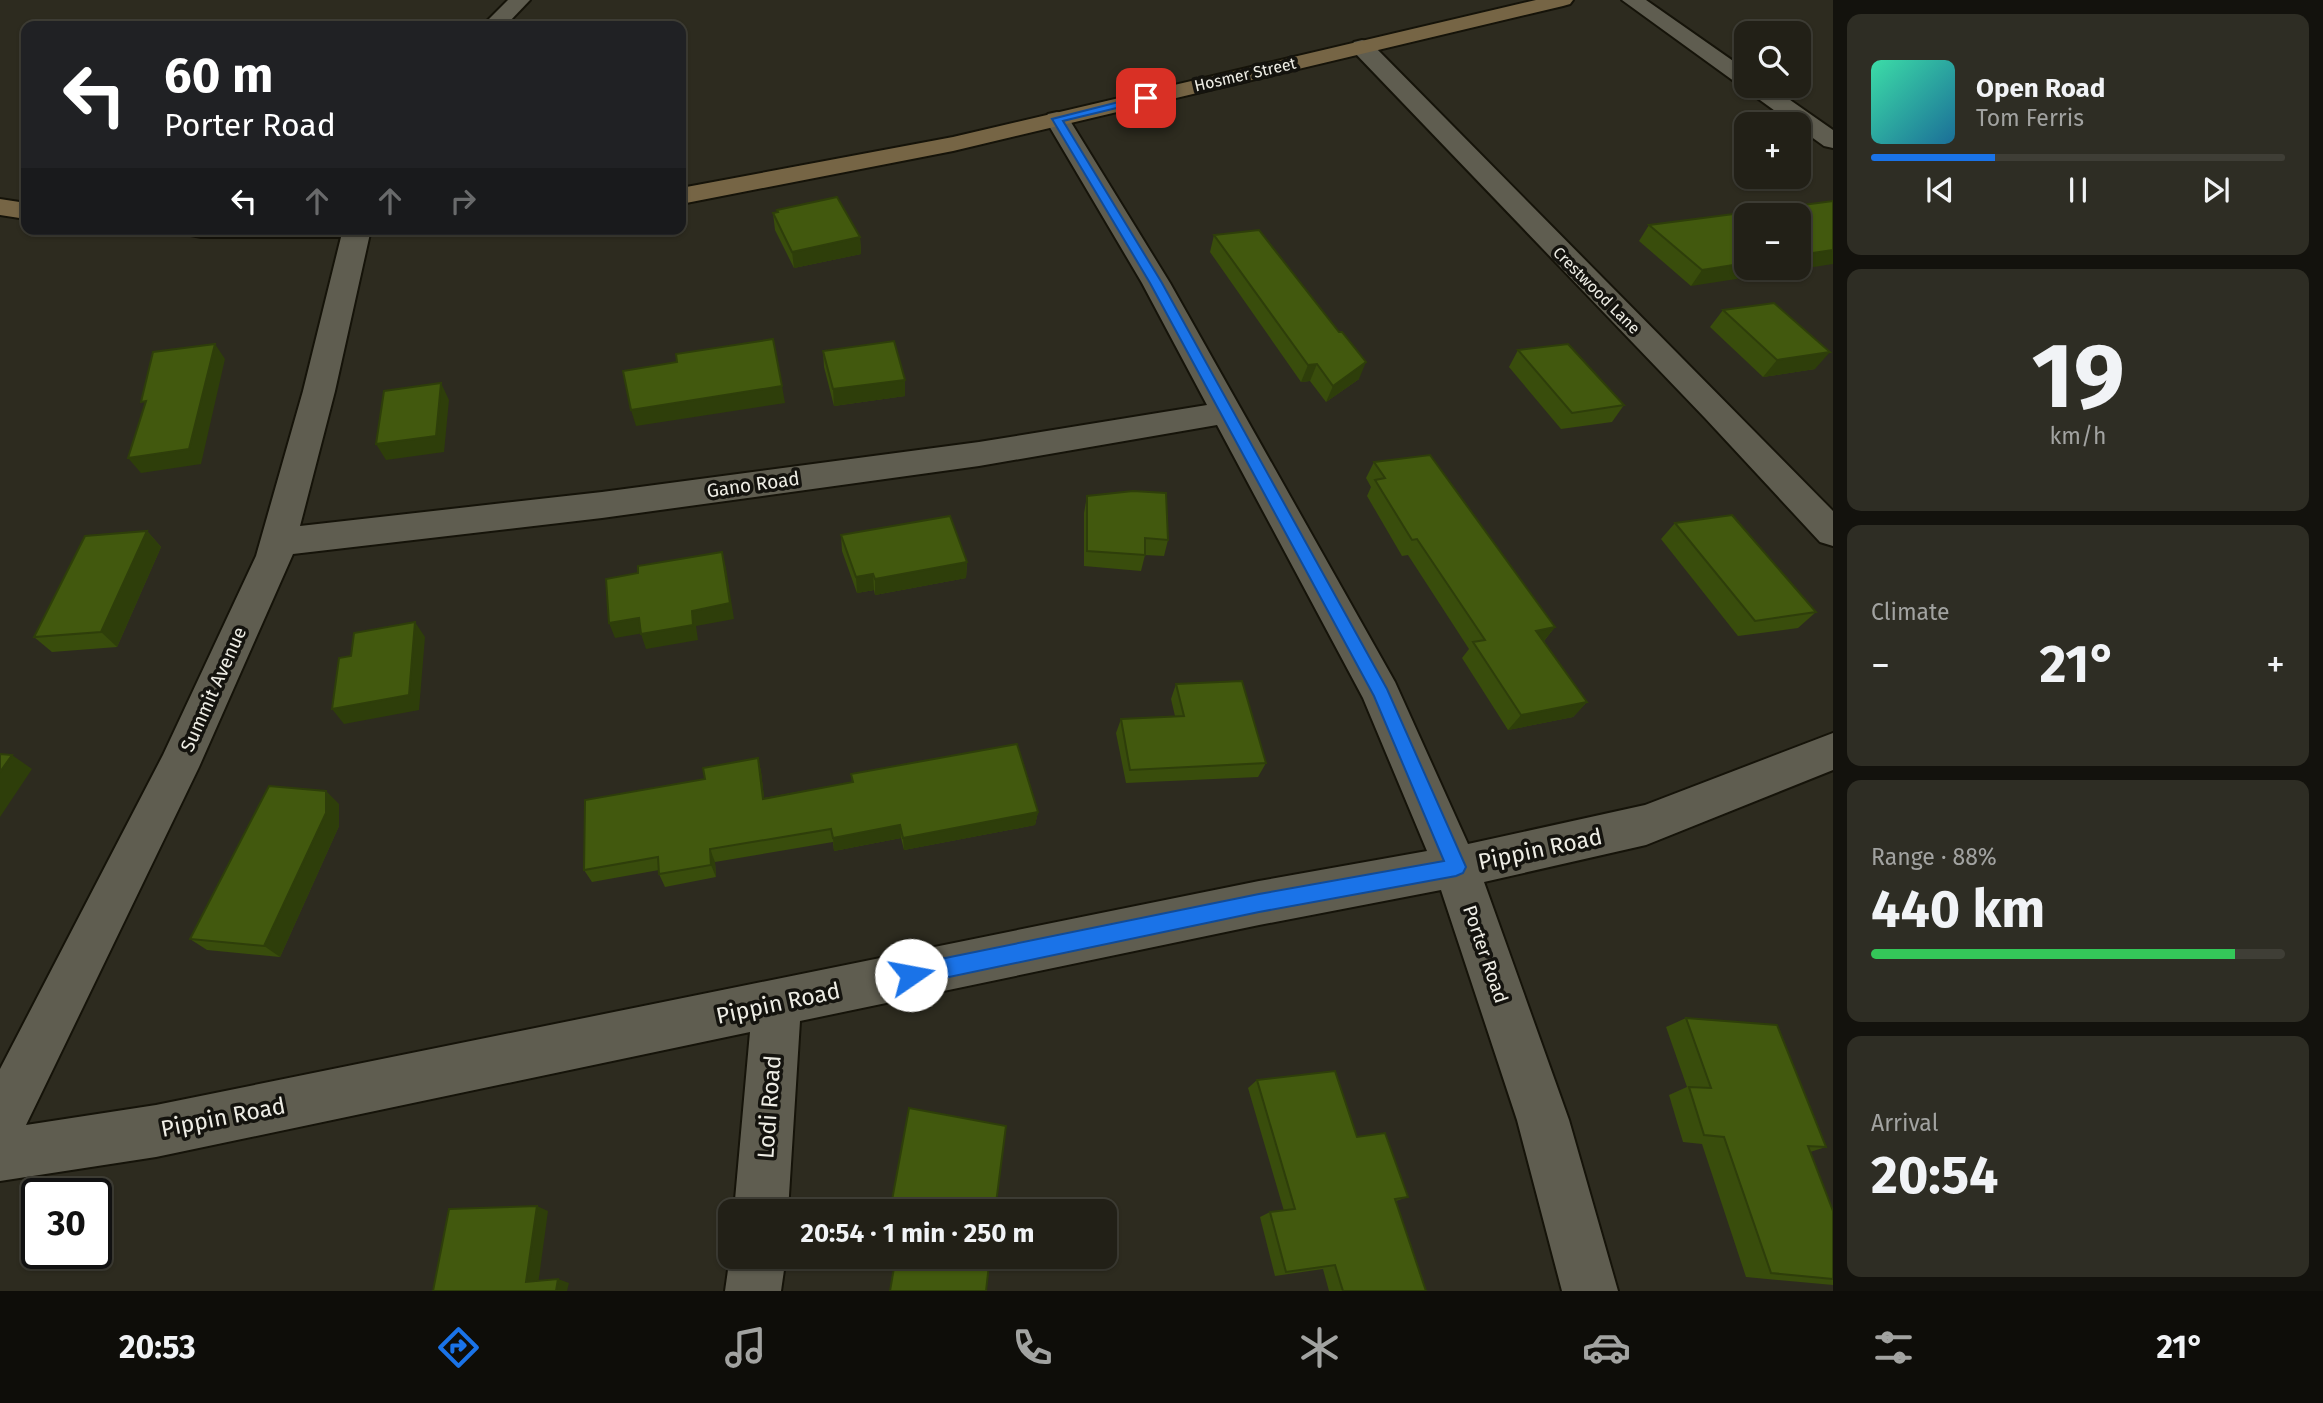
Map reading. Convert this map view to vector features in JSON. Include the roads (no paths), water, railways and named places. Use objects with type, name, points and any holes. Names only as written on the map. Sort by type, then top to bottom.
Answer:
[{"type":"street","points":[[498,21],[520,0]]},
{"type":"street","name":"Hosmer Street","points":[[686,195],[894,156],[1563,0]]},
{"type":"street","points":[[1632,0],[1734,72]]},
{"type":"street","name":"Crestwood Lane","points":[[1362,47],[1440,131],[1833,533]]},
{"type":"street","points":[[1772,98],[1833,141]]},
{"type":"street","name":"Porter Road","points":[[1057,119],[1156,283],[1381,694],[1456,867],[1543,1120],[1590,1291]]},
{"type":"street","points":[[0,207],[21,210]]},
{"type":"street","name":"Summit Avenue","points":[[0,1122],[178,767],[274,555],[357,235]]},
{"type":"street","name":"Gano Road","points":[[277,542],[602,505],[979,454],[1228,412]]},
{"type":"street","name":"Pippin Road","points":[[0,1155],[156,1131],[1245,906],[1456,867],[1646,825],[1833,751]]},
{"type":"street","name":"Lodi Road","points":[[762,1199],[777,1004]]},
{"type":"street","points":[[753,1291],[756,1269]]}]
